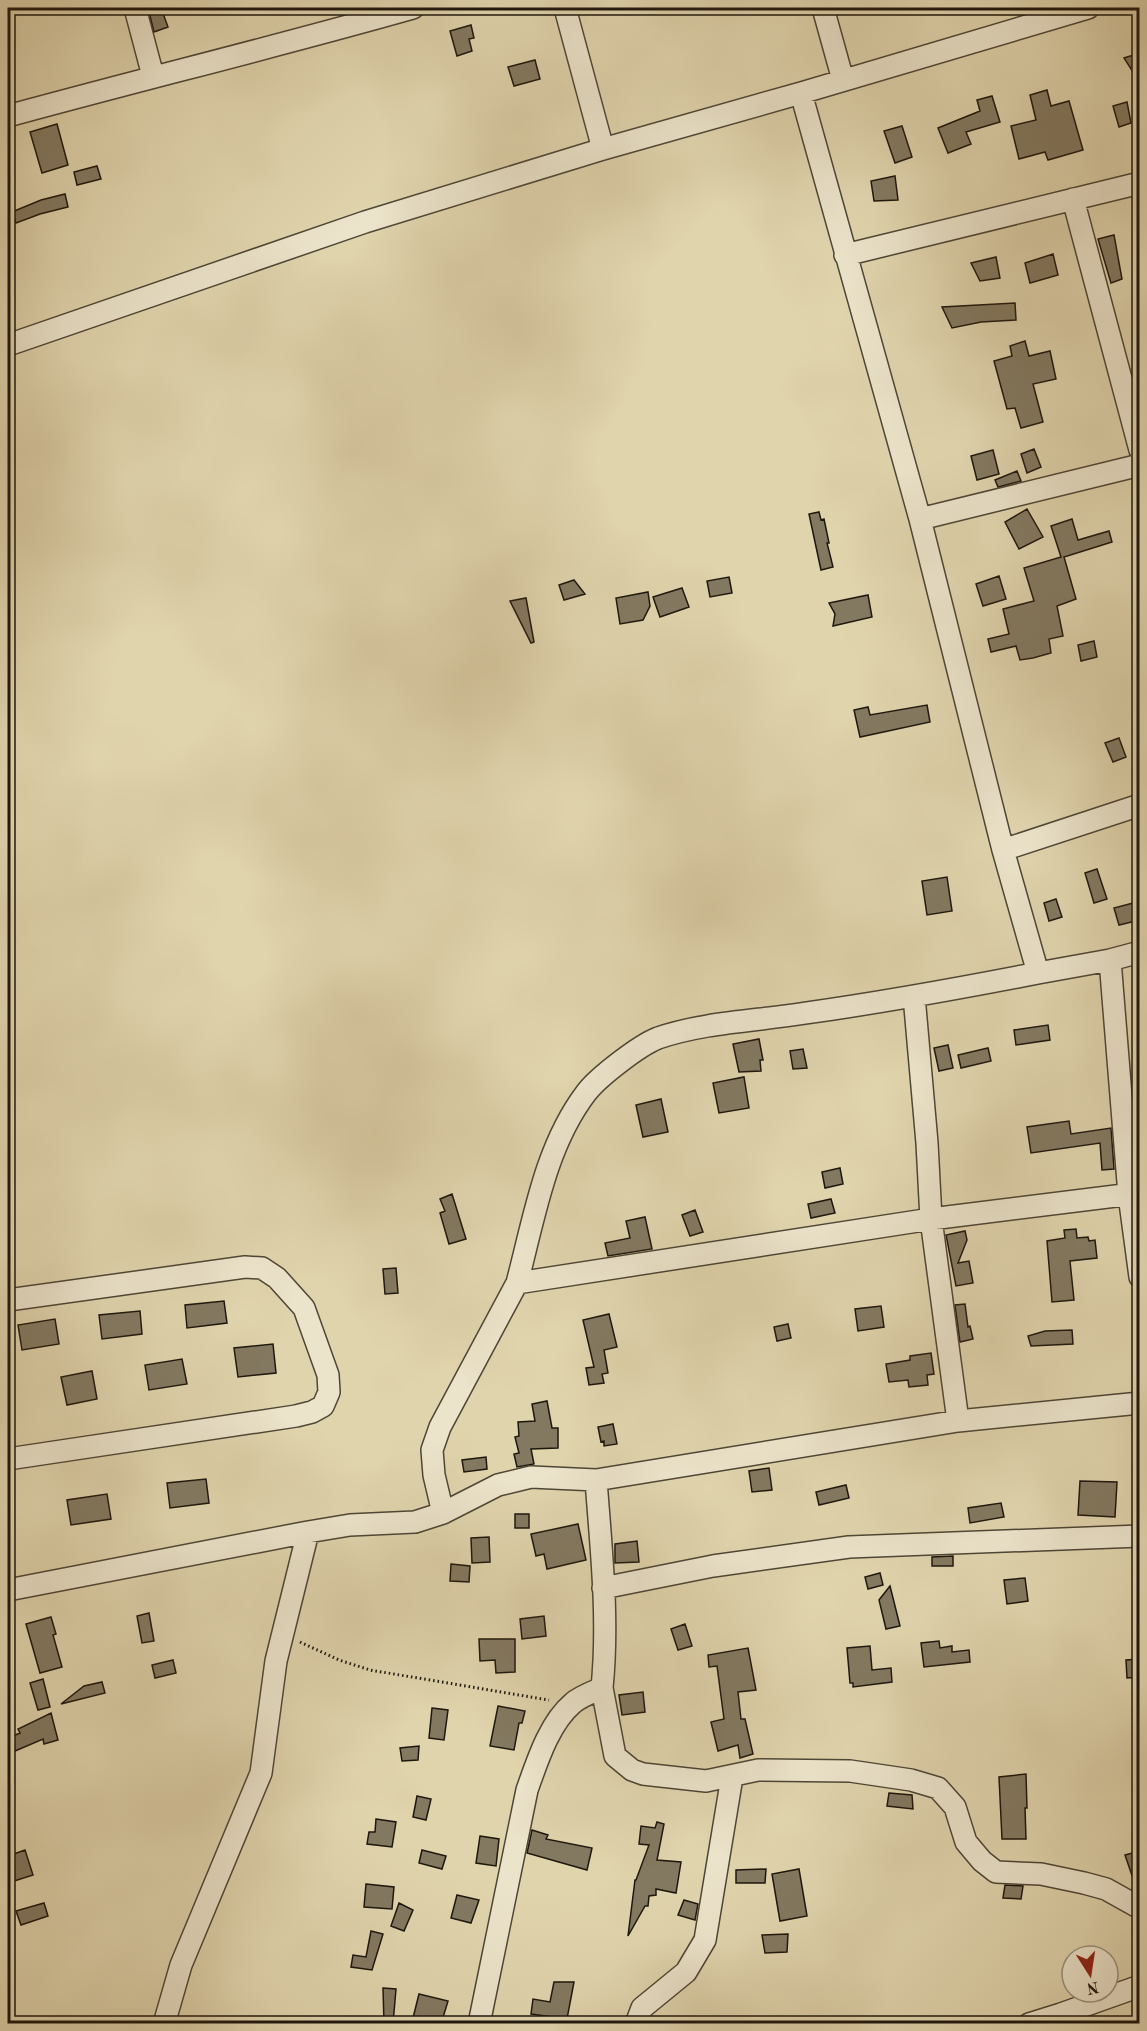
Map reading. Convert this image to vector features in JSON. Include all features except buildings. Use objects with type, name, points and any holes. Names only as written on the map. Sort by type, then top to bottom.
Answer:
[{"type":"street","points":[[135,8],[153,76]]},
{"type":"street","points":[[8,116],[413,8]]},
{"type":"street","points":[[565,8],[603,149]]},
{"type":"street","points":[[823,8],[843,80]]},
{"type":"street","points":[[8,345],[365,222],[603,149],[801,93],[1043,14],[1088,8]]},
{"type":"street","points":[[801,93],[920,519],[1003,850],[1038,973]]},
{"type":"street","points":[[845,255],[1140,183]]},
{"type":"street","points":[[1073,199],[1140,450]]},
{"type":"street","points":[[920,519],[1140,465]]},
{"type":"street","points":[[1003,850],[1140,805]]},
{"type":"street","points":[[443,1513],[434,1475],[432,1450],[440,1427],[517,1283],[551,1158],[564,1127],[587,1091],[620,1062],[656,1039],[710,1026],[914,996],[1110,960],[1140,952]]},
{"type":"street","points":[[1110,960],[1134,1194],[1140,1277]]},
{"type":"street","points":[[914,996],[931,1219],[958,1421]]},
{"type":"street","points":[[517,1283],[931,1219],[1134,1194]]},
{"type":"street","points":[[8,1300],[245,1267],[262,1268],[277,1278],[304,1308],[328,1375],[329,1392],[323,1406],[312,1412],[296,1416],[8,1459]]},
{"type":"street","points":[[8,1590],[308,1532],[350,1525],[415,1522],[443,1513],[498,1485],[531,1477],[597,1479],[958,1421],[1140,1403]]},
{"type":"street","points":[[597,1479],[603,1588],[602,1688],[615,1756],[632,1770],[643,1774],[706,1781],[758,1770],[850,1771],[911,1780],[938,1788],[955,1807],[966,1842],[982,1861],[996,1872],[1041,1874],[1084,1883],[1106,1889],[1140,1908]]},
{"type":"street","points":[[164,2024],[181,1965],[261,1773],[276,1661],[308,1532]]},
{"type":"street","points":[[603,1588],[713,1566],[849,1547],[1140,1536]]},
{"type":"street","points":[[478,2024],[527,1790],[549,1733],[572,1704],[602,1688]]},
{"type":"street","points":[[636,2024],[642,2008],[686,1972],[705,1940],[732,1777]]},
{"type":"street","points":[[1029,2024],[1140,1986]]},
{"type":"path","points":[[282,1634],[339,1660],[370,1670],[572,1704]]}]
